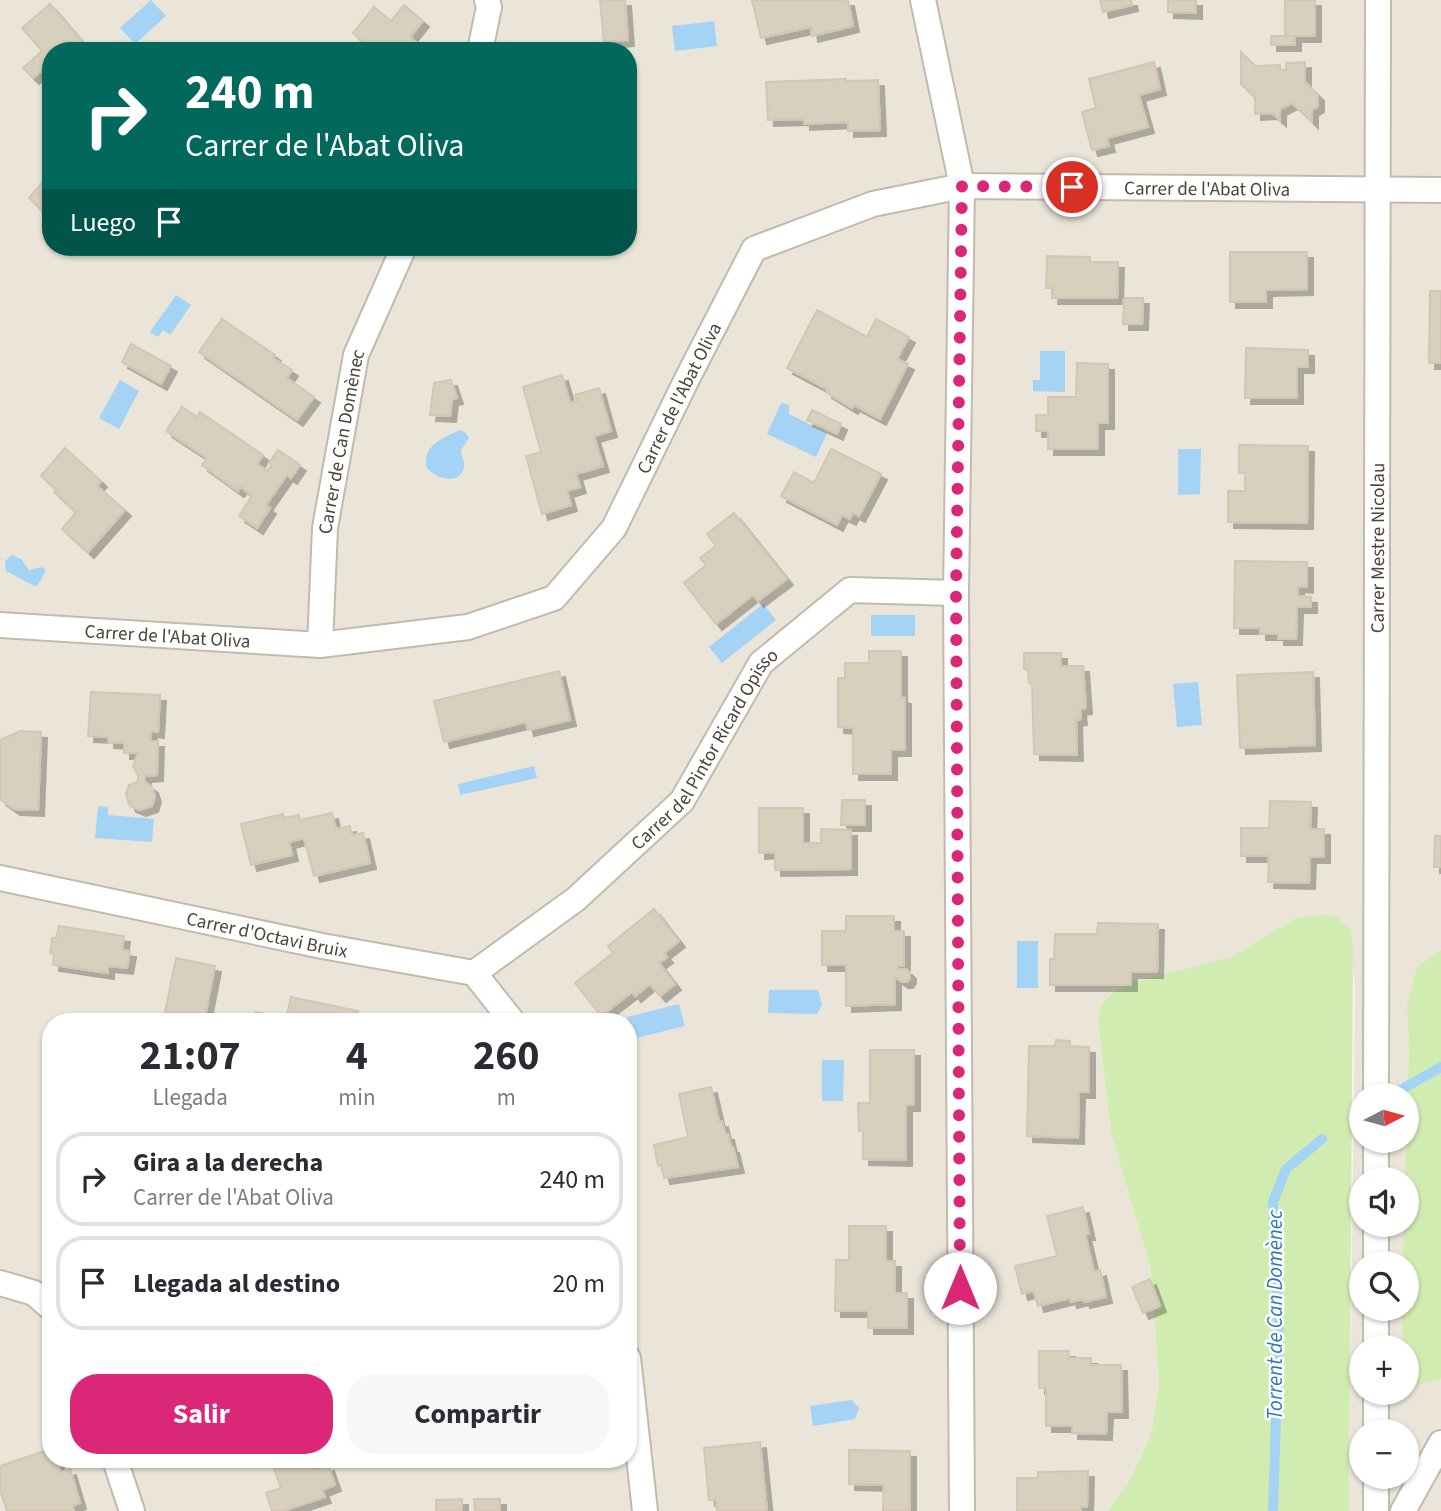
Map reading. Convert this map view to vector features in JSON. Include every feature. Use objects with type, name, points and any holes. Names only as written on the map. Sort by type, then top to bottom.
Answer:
[{"type":"street","points":[[482,42],[489,7],[487,0]]},
{"type":"street","points":[[923,0],[962,186],[956,593],[962,1511]]},
{"type":"street","name":"Carrer Mestre Nicolau","points":[[1376,1083],[1378,0]]},
{"type":"street","name":"Carrer de l'Abat Oliva","points":[[0,625],[320,645],[468,627],[554,597],[614,528],[754,249],[873,204],[962,186],[1441,190]]},
{"type":"street","name":"Carrer de Can Domènec","points":[[320,645],[325,528],[356,355],[400,256]]},
{"type":"street","name":"Carrer del Pintor Ricard Opisso","points":[[474,974],[576,899],[682,801],[761,663],[850,590],[956,593]]},
{"type":"street","name":"Carrer d'Octavi Bruix","points":[[0,878],[322,946],[474,974]]},
{"type":"street","points":[[474,974],[506,1013]]},
{"type":"street","points":[[0,1283],[34,1293],[42,1300]]},
{"type":"street","points":[[637,1439],[645,1511]]},
{"type":"street","points":[[1403,1511],[1441,1443]]},
{"type":"street","points":[[118,1468],[132,1511]]},
{"type":"street","points":[[1376,1489],[1376,1511]]},
{"type":"shaded area","points":[[0,0],[1441,0],[1441,950],[1417,967],[1408,1006],[1408,1083],[1354,1083],[1355,990],[1350,929],[1335,915],[1296,918],[1231,957],[1134,982],[1100,1005],[1098,1024],[1111,1133],[1151,1270],[1159,1385],[1152,1429],[1127,1485],[1108,1511],[0,1511]]},
{"type":"shaded area","points":[[1353,1153],[1406,1153],[1405,1167],[1353,1167]]},
{"type":"shaded area","points":[[1352,1237],[1404,1237],[1404,1251],[1352,1251]]},
{"type":"shaded area","points":[[1351,1321],[1402,1321],[1402,1335],[1351,1335]]},
{"type":"shaded area","points":[[1441,1379],[1441,1511],[1349,1511],[1349,1489],[1419,1489],[1419,1419],[1350,1419],[1350,1405],[1419,1405],[1419,1385]]},
{"type":"green space","points":[[1335,915],[1350,929],[1353,948],[1352,1083],[1349,1083],[1349,1153],[1352,1153],[1351,1167],[1349,1167],[1349,1511],[1108,1511],[1127,1485],[1145,1449],[1152,1429],[1159,1385],[1151,1270],[1111,1133],[1098,1023],[1100,1005],[1115,991],[1134,982],[1231,957],[1296,918]]},
{"type":"green space","points":[[1441,950],[1441,1379],[1419,1385],[1419,1335],[1402,1335],[1402,1321],[1419,1321],[1419,1251],[1403,1251],[1404,1237],[1419,1237],[1419,1167],[1405,1167],[1406,1153],[1419,1153],[1419,1083],[1408,1083],[1407,1006],[1417,967]]},
{"type":"water","points":[[151,0],[166,16],[137,42],[133,42],[120,28]]},
{"type":"water","points":[[714,21],[717,46],[675,51],[672,26]]},
{"type":"water","points":[[176,295],[191,305],[170,335],[163,330],[158,337],[150,332]]},
{"type":"water","points":[[1040,351],[1065,351],[1065,392],[1033,391],[1033,380],[1040,380]]},
{"type":"water","points":[[120,380],[139,391],[119,429],[99,418]]},
{"type":"water","points":[[781,403],[789,405],[789,414],[827,433],[816,457],[767,434]]},
{"type":"water","points":[[460,430],[469,438],[461,450],[464,465],[462,473],[453,479],[442,478],[427,468],[427,454],[435,444]]},
{"type":"water","points":[[1178,449],[1201,449],[1200,494],[1178,495]]},
{"type":"water","points":[[12,555],[21,559],[29,570],[42,567],[46,570],[38,585],[34,586],[6,571],[5,561]]},
{"type":"water","points":[[763,604],[776,620],[722,663],[709,647]]},
{"type":"water","points":[[871,615],[915,615],[915,636],[871,636]]},
{"type":"water","points":[[1198,682],[1202,725],[1177,727],[1173,684]]},
{"type":"water","points":[[534,766],[537,778],[460,795],[458,784]]},
{"type":"water","points":[[98,806],[108,807],[108,815],[154,819],[152,842],[95,838]]},
{"type":"water","points":[[1017,941],[1038,941],[1038,988],[1017,988]]},
{"type":"water","points":[[769,990],[818,990],[822,1005],[817,1014],[768,1013]]},
{"type":"water","points":[[679,1004],[685,1026],[637,1038],[637,1014]]},
{"type":"water","points":[[822,1060],[844,1060],[843,1101],[822,1101]]},
{"type":"water","points":[[852,1400],[859,1408],[855,1419],[813,1426],[810,1406]]},
{"type":"building","points":[[600,0],[625,0],[628,40],[604,42]]},
{"type":"building","points":[[752,0],[848,0],[853,26],[812,36],[811,27],[761,38]]},
{"type":"building","points":[[1100,0],[1131,0],[1132,5],[1103,12]]},
{"type":"building","points":[[1168,0],[1196,0],[1196,13],[1168,12]]},
{"type":"building","points":[[1285,0],[1315,0],[1315,36],[1285,36]]},
{"type":"building","points":[[50,4],[82,42],[42,42],[42,51],[22,28]]},
{"type":"building","points":[[404,5],[423,21],[410,37],[416,42],[364,42],[353,33],[374,7],[391,21]]},
{"type":"building","points":[[1271,36],[1295,36],[1295,45],[1271,45]]},
{"type":"building","points":[[42,51],[42,70],[33,78],[23,68]]},
{"type":"building","points":[[1241,52],[1255,66],[1280,65],[1280,70],[1286,70],[1286,63],[1305,62],[1305,82],[1318,95],[1318,106],[1312,110],[1312,122],[1292,103],[1280,109],[1280,120],[1272,113],[1255,114],[1255,97],[1241,84]]},
{"type":"building","points":[[1154,62],[1160,89],[1139,95],[1148,127],[1107,138],[1109,146],[1092,150],[1082,112],[1096,108],[1089,79]]},
{"type":"building","points":[[878,80],[880,130],[848,131],[848,122],[804,124],[804,119],[768,120],[766,82]]},
{"type":"building","points":[[42,183],[42,195],[36,190]]},
{"type":"building","points":[[35,191],[42,198],[42,210],[29,198]]},
{"type":"building","points":[[1230,252],[1307,252],[1307,289],[1266,290],[1266,302],[1230,302]]},
{"type":"building","points":[[1047,256],[1090,257],[1090,262],[1118,262],[1117,298],[1052,298],[1053,288],[1046,288]]},
{"type":"building","points":[[1430,291],[1441,291],[1441,363],[1429,363]]},
{"type":"building","points":[[1124,298],[1143,298],[1142,324],[1123,324]]},
{"type":"building","points":[[817,310],[867,337],[876,319],[909,337],[897,359],[908,364],[880,419],[854,405],[852,408],[826,392],[827,389],[787,368]]},
{"type":"building","points":[[222,319],[275,355],[273,358],[292,370],[287,378],[314,397],[297,420],[199,352]]},
{"type":"building","points":[[131,344],[171,366],[161,384],[122,362]]},
{"type":"building","points":[[1246,348],[1308,350],[1308,367],[1297,367],[1297,398],[1245,398]]},
{"type":"building","points":[[1077,363],[1108,364],[1108,423],[1098,423],[1098,449],[1048,449],[1048,431],[1036,431],[1036,415],[1048,415],[1048,397],[1076,397]]},
{"type":"building","points":[[562,375],[570,403],[577,401],[575,395],[599,388],[611,431],[594,436],[603,466],[576,474],[580,487],[567,491],[571,505],[542,514],[526,456],[541,452],[523,387]]},
{"type":"building","points":[[451,380],[457,398],[452,399],[450,416],[430,415],[434,383]]},
{"type":"building","points":[[182,407],[197,417],[200,412],[263,455],[257,464],[267,471],[278,450],[300,465],[291,478],[287,475],[266,505],[270,508],[257,528],[239,516],[252,496],[241,487],[238,491],[202,465],[207,458],[166,431]]},
{"type":"building","points":[[812,410],[841,424],[837,434],[807,420]]},
{"type":"building","points":[[1239,445],[1308,446],[1307,523],[1228,522],[1228,491],[1245,491],[1245,473],[1239,473]]},
{"type":"building","points":[[65,448],[101,481],[97,486],[125,510],[88,552],[62,529],[76,512],[41,476]]},
{"type":"building","points":[[831,449],[881,474],[859,516],[853,513],[850,519],[842,515],[837,525],[781,496],[794,472],[814,483]]},
{"type":"building","points":[[734,513],[787,579],[758,601],[753,595],[716,624],[684,583],[706,565],[700,558],[716,546],[707,534]]},
{"type":"building","points":[[1235,561],[1307,562],[1307,587],[1298,586],[1298,596],[1311,597],[1311,607],[1297,607],[1296,639],[1278,639],[1278,634],[1260,634],[1260,628],[1234,628]]},
{"type":"building","points":[[869,651],[901,651],[905,750],[891,750],[891,774],[853,774],[853,728],[838,727],[838,678],[845,678],[845,663],[869,663]]},
{"type":"building","points":[[1024,653],[1061,653],[1061,666],[1083,666],[1086,708],[1080,709],[1081,719],[1076,720],[1077,755],[1034,754],[1032,684],[1029,683],[1028,670],[1024,669]]},
{"type":"building","points":[[559,671],[570,720],[528,730],[526,722],[444,742],[434,701]]},
{"type":"building","points":[[1313,672],[1315,745],[1240,748],[1237,675]]},
{"type":"building","points":[[91,692],[160,695],[158,732],[151,731],[150,741],[158,741],[157,775],[145,776],[145,782],[152,787],[155,796],[152,806],[140,810],[130,806],[126,795],[129,785],[138,782],[133,766],[138,753],[124,753],[124,743],[108,742],[108,737],[88,736]]},
{"type":"building","points":[[20,731],[41,732],[38,810],[14,809],[0,799],[0,740]]},
{"type":"building","points":[[842,800],[865,800],[865,825],[841,825]]},
{"type":"building","points":[[1270,801],[1311,802],[1310,829],[1324,829],[1324,857],[1310,857],[1309,883],[1268,882],[1269,856],[1241,856],[1241,828],[1269,828]]},
{"type":"building","points":[[759,808],[803,808],[803,843],[821,843],[821,829],[851,830],[851,869],[775,870],[775,852],[759,853]]},
{"type":"building","points":[[332,813],[336,829],[350,826],[352,835],[363,833],[370,863],[314,876],[304,838],[289,842],[292,855],[251,865],[241,824],[283,814],[284,818],[299,815],[300,820]]},
{"type":"building","points":[[1435,836],[1441,836],[1441,867],[1434,867]]},
{"type":"building","points":[[654,909],[679,941],[664,953],[667,957],[659,963],[675,984],[660,996],[650,984],[635,996],[632,992],[605,1013],[599,1013],[575,983],[613,953],[608,946]]},
{"type":"building","points":[[846,916],[894,916],[894,931],[904,931],[904,966],[898,966],[898,969],[906,969],[910,978],[907,982],[902,982],[895,977],[895,1004],[846,1006],[846,965],[822,965],[822,931],[846,931]]},
{"type":"building","points":[[1098,923],[1158,924],[1157,972],[1131,972],[1131,985],[1050,985],[1050,959],[1054,959],[1055,934],[1097,934]]},
{"type":"building","points":[[59,926],[124,936],[122,950],[130,951],[127,968],[108,966],[108,973],[53,965],[54,954],[50,953],[52,938],[56,938]]},
{"type":"building","points":[[176,958],[215,966],[206,1013],[165,1013]]},
{"type":"building","points":[[291,997],[358,1011],[358,1013],[287,1013]]},
{"type":"building","points":[[1056,1040],[1070,1041],[1070,1046],[1089,1047],[1089,1092],[1079,1092],[1078,1138],[1027,1136],[1029,1046],[1055,1046]]},
{"type":"building","points":[[870,1050],[914,1050],[914,1105],[906,1105],[906,1160],[863,1159],[863,1131],[859,1131],[858,1103],[870,1103]]},
{"type":"building","points":[[711,1087],[719,1122],[722,1121],[725,1134],[728,1134],[738,1167],[664,1178],[661,1165],[658,1166],[654,1145],[688,1137],[679,1094]]},
{"type":"building","points":[[1083,1207],[1089,1234],[1085,1234],[1094,1272],[1100,1270],[1106,1297],[1084,1302],[1083,1299],[1071,1302],[1070,1298],[1038,1306],[1034,1291],[1022,1294],[1015,1266],[1057,1256],[1047,1216]]},
{"type":"building","points":[[849,1226],[886,1226],[886,1261],[895,1261],[895,1293],[907,1293],[907,1328],[868,1328],[868,1311],[835,1311],[836,1260],[849,1260]]},
{"type":"building","points":[[1150,1279],[1160,1306],[1143,1313],[1132,1287]]},
{"type":"building","points":[[1039,1351],[1069,1351],[1068,1358],[1091,1358],[1091,1365],[1121,1365],[1122,1412],[1107,1412],[1106,1434],[1072,1433],[1072,1426],[1046,1426],[1046,1388],[1039,1388]]},
{"type":"building","points":[[760,1442],[767,1511],[717,1511],[716,1500],[709,1500],[704,1448]]},
{"type":"building","points":[[849,1450],[910,1451],[910,1511],[883,1511],[884,1485],[849,1484]]},
{"type":"building","points":[[42,1452],[42,1468],[60,1468],[61,1472],[70,1469],[80,1503],[72,1506],[74,1511],[7,1511],[0,1490],[0,1466]]},
{"type":"building","points":[[274,1468],[329,1468],[335,1485],[322,1490],[325,1497],[283,1511],[272,1511],[266,1493],[281,1488]]},
{"type":"building","points":[[1088,1471],[1087,1507],[1081,1507],[1081,1511],[1017,1511],[1017,1478],[1038,1478],[1038,1472]]},
{"type":"building","points":[[462,1499],[462,1511],[436,1511],[436,1500]]},
{"type":"building","points":[[474,1499],[500,1499],[500,1511],[475,1511]]},
{"type":"waterway","name":"Torrent de Can Domènec","points":[[1413,1083],[1441,1067]]},
{"type":"waterway","name":"Torrent de Can Domènec","points":[[1273,1511],[1279,1324],[1273,1202],[1286,1169],[1322,1139]]},
{"type":"route","points":[[960,1288],[956,593],[962,186],[1072,187]]}]
